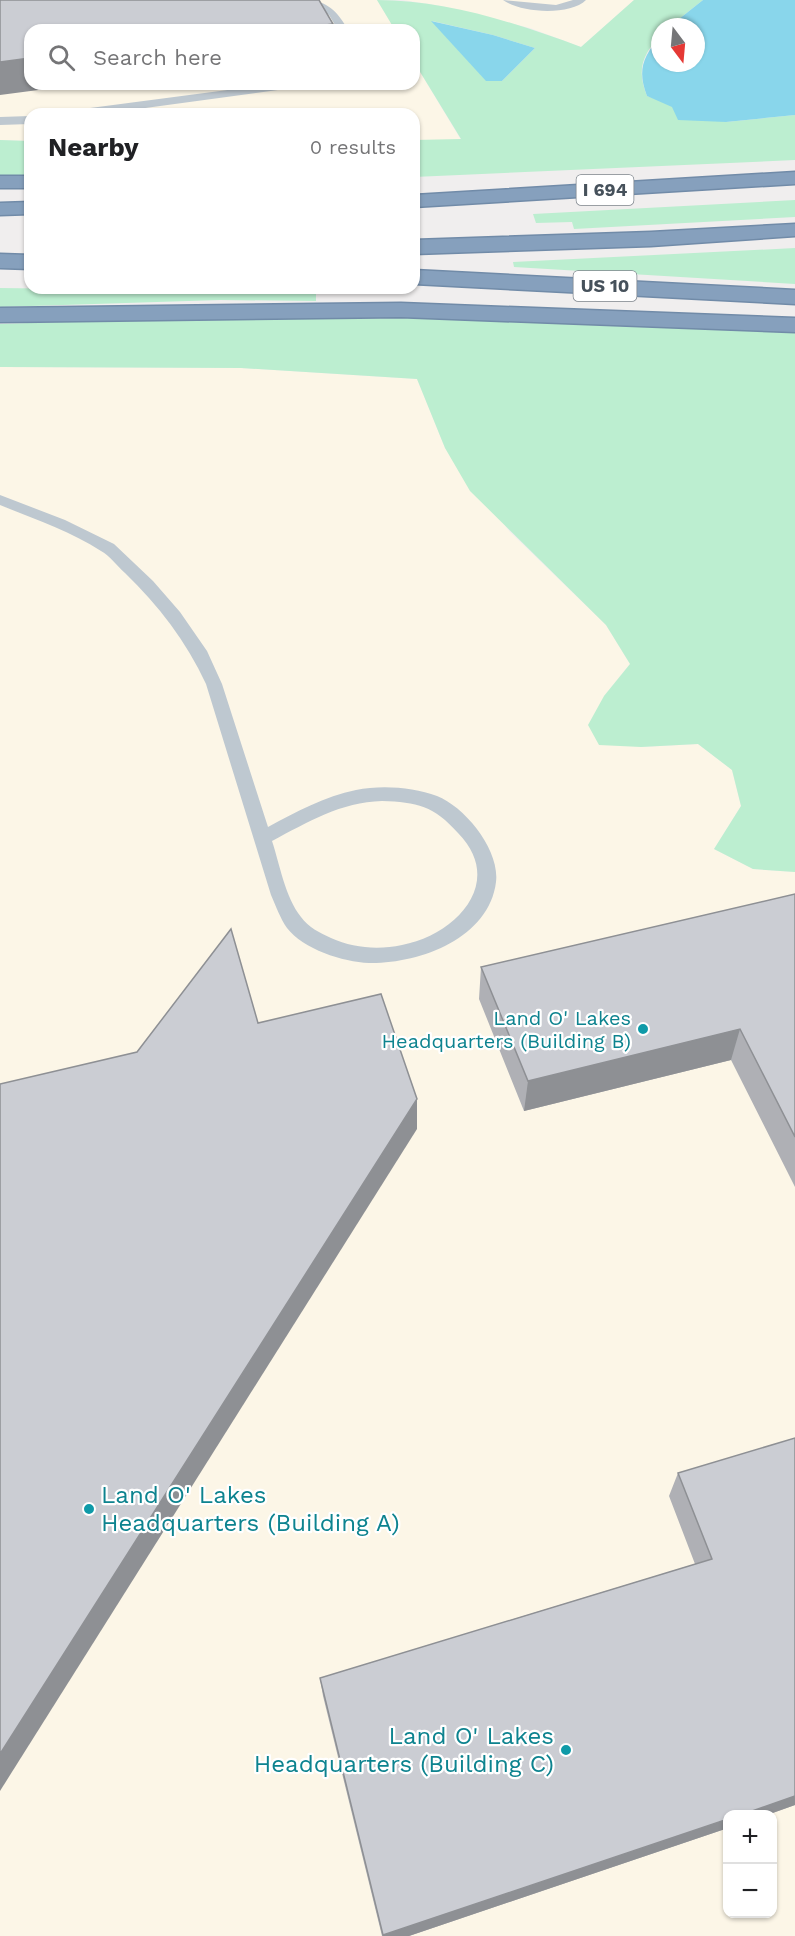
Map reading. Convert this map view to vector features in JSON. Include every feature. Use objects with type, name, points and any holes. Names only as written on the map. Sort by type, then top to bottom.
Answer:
[{"type":"highway","name":"I 694","points":[[420,201],[795,178]]},
{"type":"highway","points":[[0,182],[24,182]]},
{"type":"highway","points":[[0,209],[24,208]]},
{"type":"highway","points":[[420,247],[651,240],[795,230]]},
{"type":"highway","points":[[0,261],[24,261]]},
{"type":"highway","name":"US 10","points":[[420,277],[795,297]]},
{"type":"highway","points":[[0,315],[401,310],[795,325]]},
{"type":"lane","points":[[305,0],[333,13],[339,24]]},
{"type":"lane","points":[[508,0],[542,8],[576,5],[581,0]]},
{"type":"lane","points":[[120,108],[255,90]]},
{"type":"lane","points":[[0,121],[24,120]]},
{"type":"lane","points":[[0,500],[60,523],[108,548],[147,585],[174,616],[199,651],[214,684],[280,896],[295,925],[323,944],[345,953],[373,956],[404,954],[446,938],[472,916],[487,882],[482,851],[462,825],[432,801],[393,795],[355,797],[312,813],[262,838]]},
{"type":"shaded area","points":[[0,0],[377,0],[391,24],[24,24],[24,90],[420,90],[420,72],[461,140],[420,140],[420,108],[24,108],[24,141],[0,140]]},
{"type":"shaded area","points":[[403,0],[634,0],[581,47],[530,28],[441,6]]},
{"type":"shaded area","points":[[0,367],[241,368],[417,379],[445,448],[510,532],[606,625],[630,664],[604,696],[641,747],[698,744],[732,770],[741,806],[714,849],[753,869],[795,872],[795,1936],[0,1936]]},
{"type":"green space","points":[[377,0],[429,4],[481,14],[581,47],[634,0],[703,0],[680,18],[651,18],[651,47],[642,69],[643,85],[647,96],[726,122],[795,115],[795,160],[420,177],[420,140],[461,139],[420,72],[420,24],[391,24]],"holes":[[[432,21],[493,35],[535,48],[502,81],[487,81]]]},
{"type":"green space","points":[[0,140],[24,141],[24,177],[0,176]]},
{"type":"green space","points":[[795,200],[795,217],[574,229],[572,222],[536,223],[533,214]]},
{"type":"green space","points":[[795,248],[795,284],[514,267],[513,262]]},
{"type":"green space","points":[[0,288],[24,288],[24,294],[316,294],[316,301],[220,300],[0,307]]},
{"type":"green space","points":[[418,318],[572,321],[795,332],[795,872],[753,869],[714,849],[741,806],[732,770],[698,744],[641,747],[599,745],[588,725],[604,696],[630,664],[606,625],[470,491],[445,448],[417,379],[241,368],[0,367],[0,324],[113,320]]},
{"type":"water","points":[[703,0],[795,0],[795,115],[726,122],[678,120],[672,107],[647,96],[642,71],[651,48],[651,72],[705,72],[705,18],[680,18]]},
{"type":"water","points":[[431,21],[493,35],[535,48],[502,81],[486,81]]},
{"type":"building","points":[[0,0],[319,0],[333,24],[24,24],[24,59],[0,62]]},
{"type":"building","name":"Land O' Lakes Headquarters (Building B)","points":[[795,894],[795,1137],[740,1029],[528,1081],[481,967]]},
{"type":"building","name":"Land O' Lakes Headquarters (Building A)","points":[[231,929],[258,1023],[381,994],[417,1099],[0,1754],[0,1084],[137,1052]]},
{"type":"building","name":"Land O' Lakes Headquarters (Building C)","points":[[795,1438],[795,1796],[755,1810],[723,1810],[723,1821],[383,1935],[320,1678],[712,1559],[678,1473]]},
{"type":"place","name":"Land O' Lakes Headquarters (Building B)","points":[[643,1029]]},
{"type":"place","name":"Land O' Lakes Headquarters (Building A)","points":[[89,1509]]},
{"type":"place","name":"Land O' Lakes Headquarters (Building C)","points":[[566,1750]]}]
